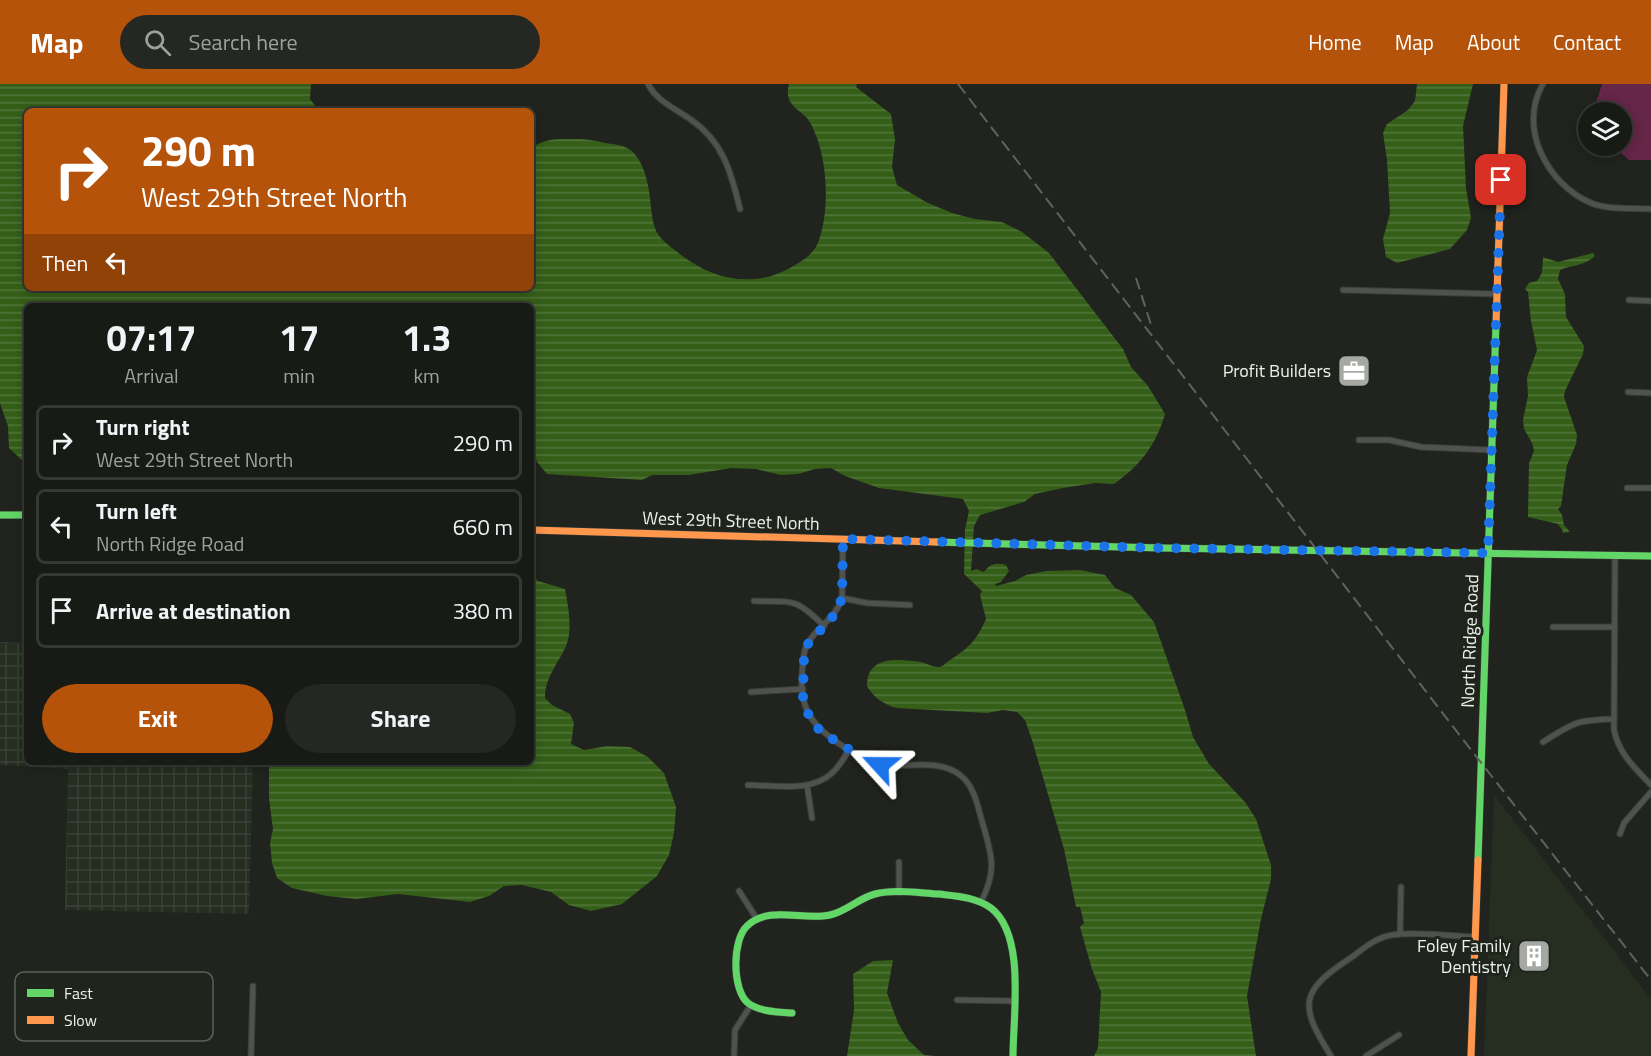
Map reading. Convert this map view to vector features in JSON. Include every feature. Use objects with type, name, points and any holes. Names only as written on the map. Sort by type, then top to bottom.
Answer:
[{"type":"main road","name":"North Ridge Road","points":[[1471,1056],[1504,84]]},
{"type":"main road","points":[[0,514],[24,515]]},
{"type":"main road","name":"West 29th Street North","points":[[534,530],[1161,548],[1651,556]]},
{"type":"main road","points":[[792,1013],[764,1011],[751,1005],[741,994],[738,986],[737,950],[741,935],[745,928],[757,919],[771,916],[827,916],[875,894],[957,895],[981,902],[997,914],[1011,937],[1015,957],[1013,1056]]},
{"type":"street","points":[[648,84],[654,95],[710,135],[731,174],[740,209]]},
{"type":"street","points":[[1543,84],[1535,106],[1534,123],[1536,142],[1551,172],[1565,187],[1590,202],[1599,205],[1651,208]]},
{"type":"street","points":[[1343,290],[1497,294]]},
{"type":"street","points":[[1629,300],[1651,301]]},
{"type":"street","points":[[1628,392],[1651,393]]},
{"type":"street","points":[[1359,440],[1389,440],[1421,447],[1491,450]]},
{"type":"street","points":[[1627,488],[1651,488]]},
{"type":"street","points":[[843,539],[842,598],[836,613],[811,638],[805,651],[803,689],[806,707],[815,724],[827,736],[866,760],[880,765],[948,769],[966,781],[974,795],[992,855],[992,874],[981,902]]},
{"type":"street","points":[[1615,555],[1614,719],[1617,740],[1620,749],[1631,764],[1651,785]]},
{"type":"street","points":[[842,598],[867,603],[910,605]]},
{"type":"street","points":[[754,601],[789,602],[801,605],[824,626]]},
{"type":"street","points":[[1553,627],[1616,627]]},
{"type":"street","points":[[751,692],[803,689]]},
{"type":"street","points":[[1543,742],[1571,724],[1582,720],[1614,719]]},
{"type":"street","points":[[748,784],[807,785],[816,783],[831,775],[849,750]]},
{"type":"street","points":[[807,785],[812,818]]},
{"type":"street","points":[[1620,834],[1624,823],[1651,792]]},
{"type":"street","points":[[898,893],[899,861]]},
{"type":"street","points":[[1400,934],[1401,887]]},
{"type":"street","points":[[739,891],[757,919]]},
{"type":"street","points":[[1331,1056],[1310,1020],[1309,1004],[1315,987],[1326,974],[1376,941],[1391,935],[1474,937]]},
{"type":"street","points":[[251,1056],[254,987]]},
{"type":"street","points":[[957,1000],[1014,1001]]},
{"type":"street","points":[[734,1056],[735,1030],[751,1005]]},
{"type":"street","points":[[1366,1056],[1399,1035]]},
{"type":"shaded area","points":[[0,84],[311,84],[310,99],[317,108],[24,108],[24,291],[534,291],[534,147],[536,145],[541,142],[565,139],[588,140],[625,147],[632,151],[640,161],[648,185],[655,228],[665,242],[705,270],[729,278],[768,277],[796,265],[814,250],[821,233],[826,204],[825,174],[819,145],[809,120],[789,100],[789,84],[857,84],[856,87],[891,114],[895,139],[892,167],[897,185],[926,202],[952,213],[975,219],[1002,222],[1022,232],[1049,253],[1123,349],[1131,367],[1148,386],[1165,414],[1146,454],[1132,470],[1114,484],[1095,483],[1035,494],[1024,502],[980,515],[974,526],[971,571],[976,569],[984,572],[994,564],[1006,565],[1009,571],[1001,582],[995,584],[996,586],[1015,581],[1026,575],[1046,571],[1080,570],[1105,575],[1115,588],[1131,595],[1154,622],[1193,737],[1209,764],[1245,802],[1256,819],[1271,865],[1271,879],[1247,996],[1256,1056],[1094,1056],[1098,1048],[1101,992],[1080,927],[1084,923],[1080,907],[1076,907],[1064,849],[1025,720],[1017,712],[1003,710],[987,713],[897,708],[879,700],[867,686],[868,676],[872,669],[885,661],[912,661],[936,667],[942,666],[968,647],[982,627],[986,619],[980,595],[982,591],[964,574],[965,530],[969,511],[963,499],[879,488],[845,476],[831,468],[781,475],[756,469],[731,468],[689,475],[652,475],[642,480],[547,474],[534,455],[534,303],[24,303],[24,462],[9,448],[8,426],[0,403]]},
{"type":"shaded area","points":[[1417,84],[1473,84],[1463,126],[1466,188],[1471,218],[1467,230],[1450,249],[1397,263],[1386,257],[1383,239],[1390,213],[1383,133],[1387,124],[1408,110],[1415,101]]},
{"type":"shaded area","points":[[1602,84],[1651,84],[1651,160],[1629,160],[1624,156],[1632,156],[1632,102],[1596,102]]},
{"type":"shaded area","points":[[1593,253],[1595,256],[1587,262],[1560,270],[1558,279],[1565,294],[1566,317],[1584,346],[1583,354],[1564,397],[1577,435],[1576,444],[1567,465],[1561,506],[1558,509],[1564,525],[1570,532],[1562,533],[1558,524],[1528,517],[1529,463],[1534,451],[1524,429],[1523,420],[1528,396],[1527,377],[1537,350],[1528,292],[1525,289],[1529,283],[1537,281],[1542,273],[1543,257],[1558,262]]},
{"type":"shaded area","points":[[534,577],[538,581],[565,589],[569,618],[568,640],[550,677],[545,698],[552,705],[570,714],[574,723],[571,744],[584,750],[607,746],[630,747],[648,757],[664,773],[676,807],[669,855],[657,876],[622,904],[591,911],[569,905],[551,892],[522,885],[504,886],[489,896],[470,902],[398,894],[356,899],[327,896],[292,888],[277,878],[272,863],[270,843],[273,829],[269,799],[269,765],[534,765]]},
{"type":"shaded area","points":[[0,642],[24,643],[24,765],[253,765],[249,914],[65,910],[68,769],[0,765]]},
{"type":"shaded area","points":[[1494,795],[1651,999],[1651,1056],[1484,1056]]},
{"type":"shaded area","points":[[893,960],[887,993],[898,1023],[908,1040],[924,1055],[936,1056],[847,1056],[854,1010],[853,974],[873,961]]},
{"type":"railway","points":[[958,84],[1651,980]]},
{"type":"railway","points":[[1136,278],[1152,328]]},
{"type":"traffic: fast","points":[[1478,860],[1496,324]]},
{"type":"traffic: fast","points":[[0,515],[24,515]]},
{"type":"traffic: fast","points":[[936,542],[1651,556]]},
{"type":"traffic: fast","points":[[792,1013],[769,1011],[753,1006],[743,997],[739,987],[736,965],[739,942],[747,926],[756,920],[776,915],[830,915],[869,896],[883,893],[915,892],[966,898],[979,901],[991,908],[1002,920],[1009,937],[1015,977],[1013,1056]]},
{"type":"traffic: slow","points":[[1496,324],[1504,84]]},
{"type":"traffic: slow","points":[[534,530],[936,542]]},
{"type":"traffic: slow","points":[[1471,1056],[1478,860]]},
{"type":"place","name":"Profit Builders","points":[[1354,371]]},
{"type":"place","name":"Foley Family Dentistry","points":[[1534,956]]},
{"type":"route","points":[[880,765],[866,760],[820,731],[809,716],[803,698],[804,656],[807,645],[836,613],[842,598],[843,539],[1161,548],[1488,553],[1501,180]]}]
